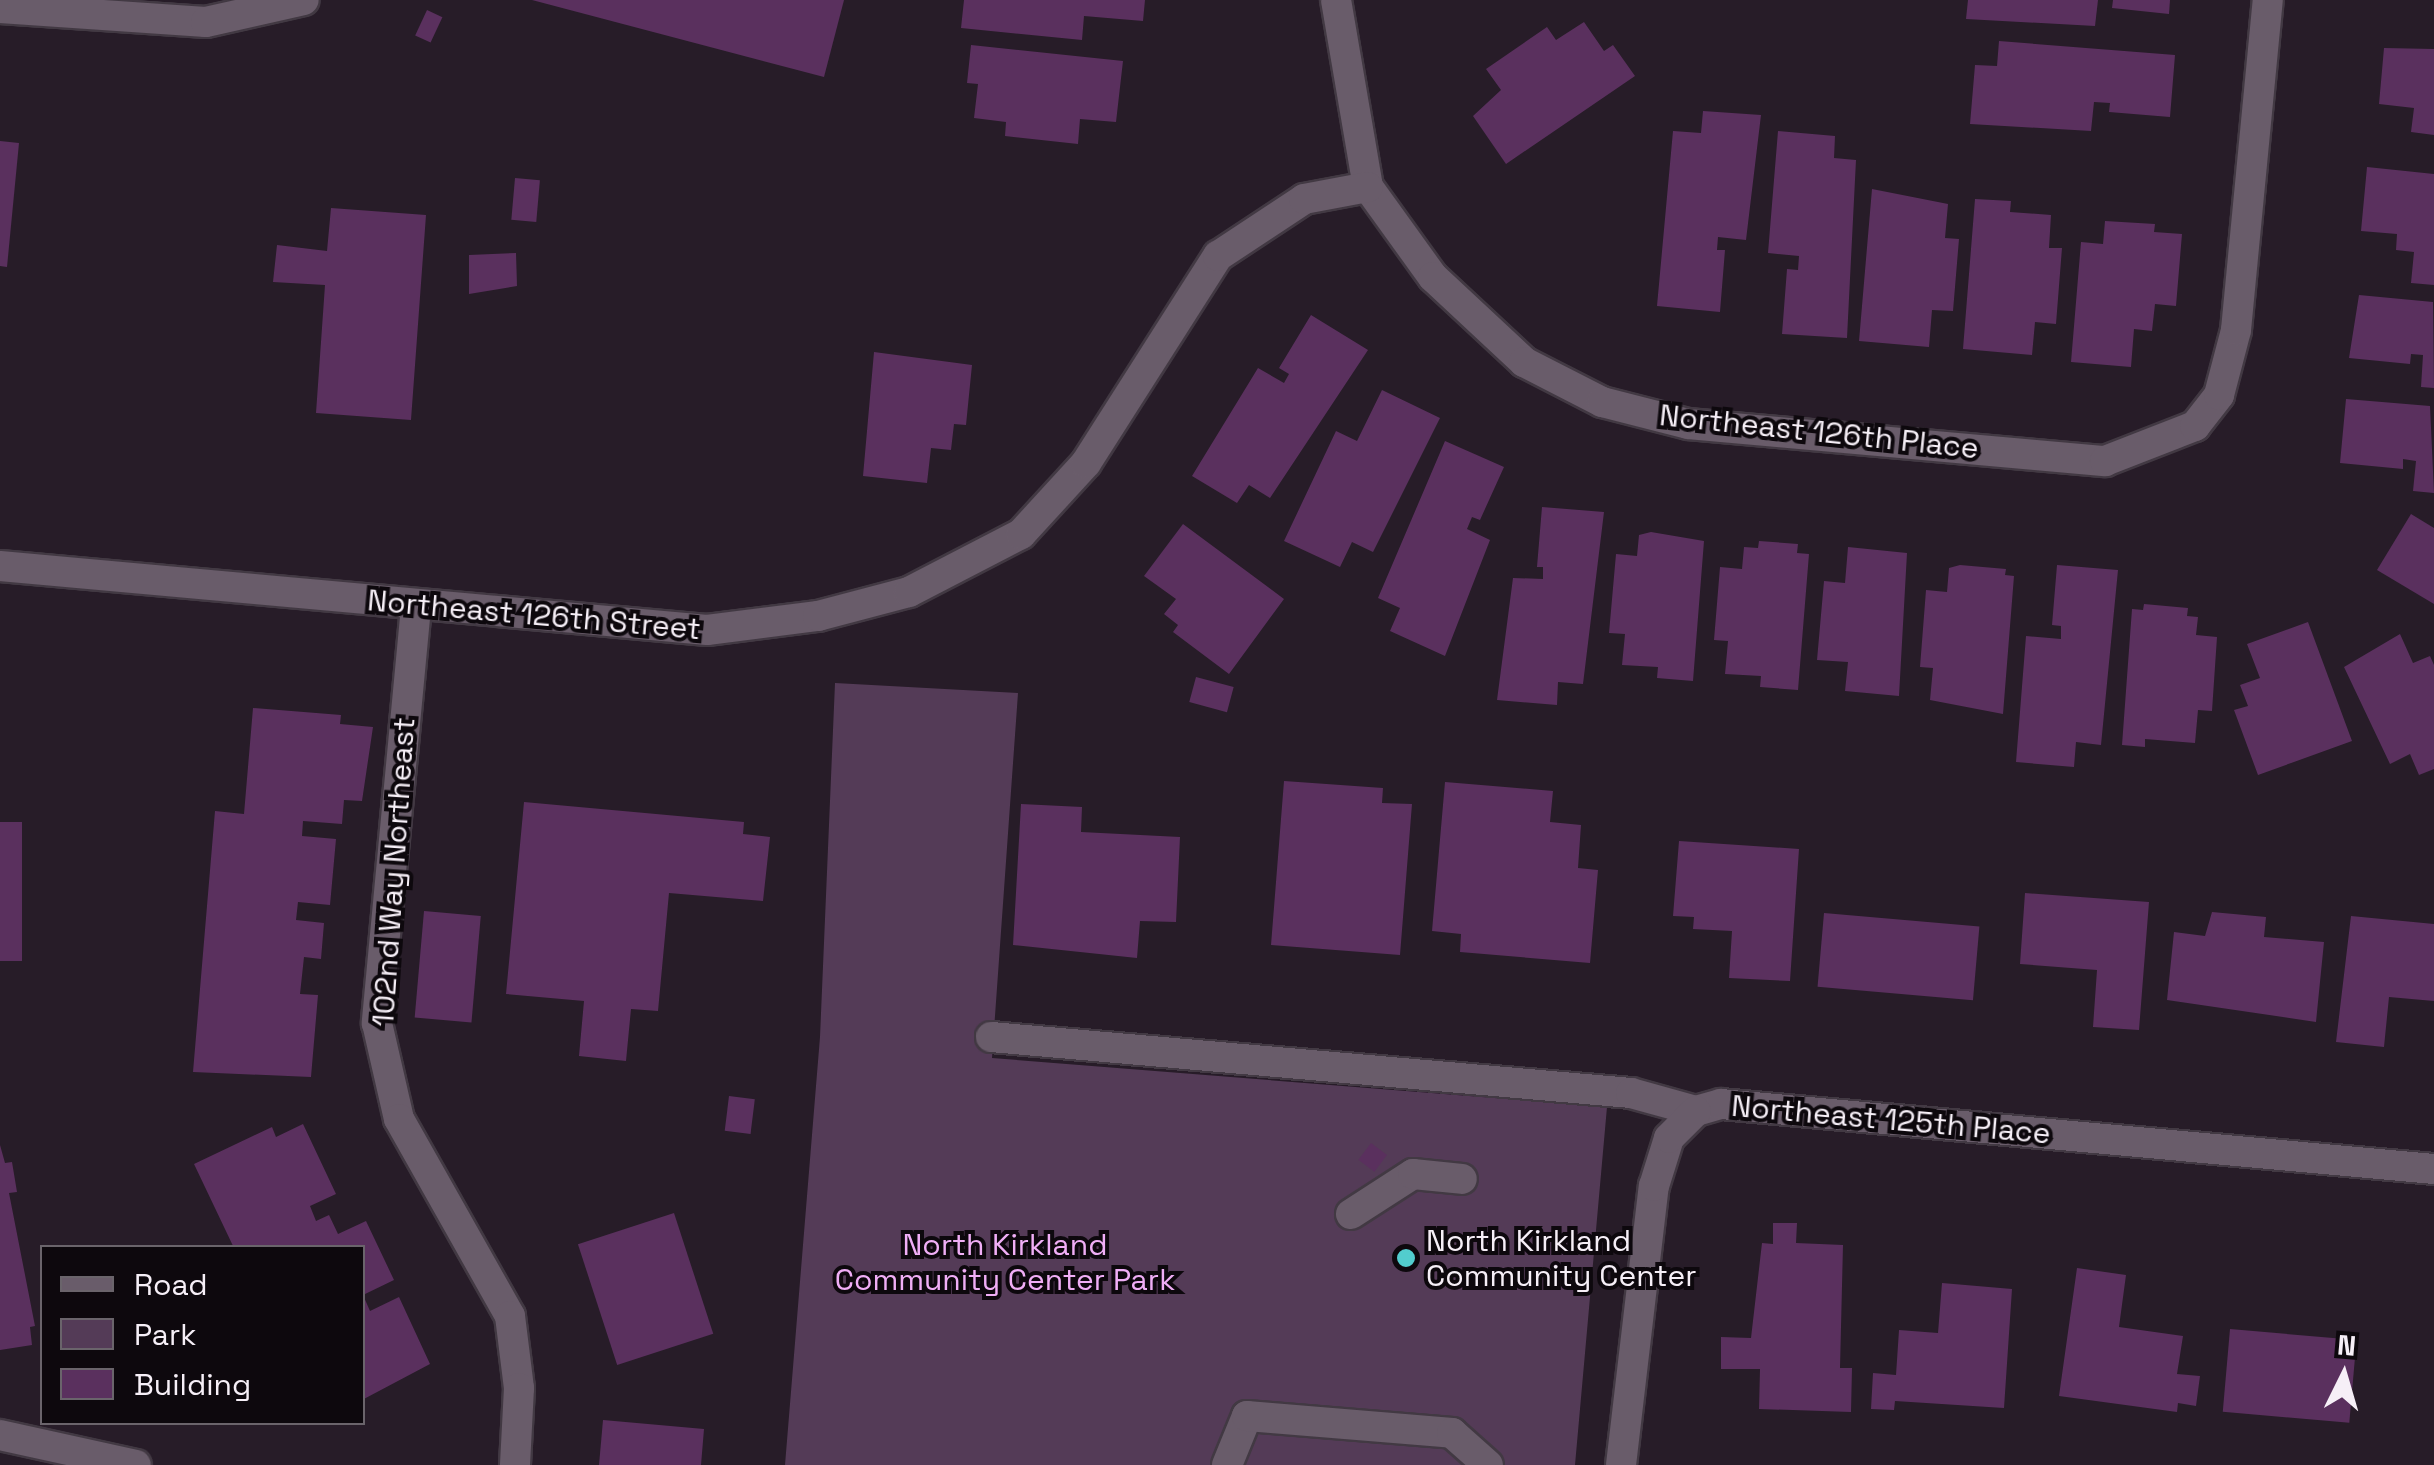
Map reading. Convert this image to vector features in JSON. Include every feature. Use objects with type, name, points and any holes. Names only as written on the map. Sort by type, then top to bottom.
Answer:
[{"type":"street","points":[[0,8],[206,22],[304,0]]},
{"type":"street","points":[[1336,0],[1368,187]]},
{"type":"street","name":"Northeast 126th Place","points":[[1368,187],[1433,277],[1524,362],[1602,402],[1688,424],[2106,461],[2195,426],[2219,395],[2236,330],[2268,0]]},
{"type":"street","name":"Northeast 126th Street","points":[[0,566],[416,607],[706,630],[818,616],[909,592],[1020,534],[1086,463],[1218,256],[1304,199],[1368,187]]},
{"type":"street","name":"102nd Way Northeast","points":[[416,607],[377,1022],[399,1119],[510,1316],[519,1388],[515,1465]]},
{"type":"street","name":"Northeast 125th Place","points":[[991,1037],[1632,1093],[1696,1111],[1721,1104],[2434,1169]]},
{"type":"street","points":[[1621,1465],[1654,1186],[1669,1138],[1696,1111]]},
{"type":"street","points":[[1352,1214],[1414,1174],[1462,1180]]},
{"type":"street","points":[[1227,1465],[1247,1416],[1452,1433],[1488,1465]]},
{"type":"street","points":[[0,1435],[136,1465]]},
{"type":"green space","name":"North Kirkland Community Center Park","points":[[835,683],[1018,693],[992,1058],[1607,1107],[1575,1465],[785,1465],[820,1037]]},
{"type":"building","points":[[532,0],[844,0],[824,77]]},
{"type":"building","points":[[964,0],[1145,0],[1143,21],[1084,16],[1082,40],[961,28]]},
{"type":"building","points":[[1968,0],[2098,0],[2095,26],[1966,19]]},
{"type":"building","points":[[2113,0],[2170,0],[2169,14],[2112,8]]},
{"type":"building","points":[[427,10],[442,17],[431,43],[415,35]]},
{"type":"building","points":[[1584,22],[1604,51],[1613,45],[1635,76],[1506,164],[1473,116],[1501,90],[1486,69],[1547,27],[1556,40]]},
{"type":"building","points":[[1999,41],[2175,55],[2170,117],[2109,112],[2110,103],[2094,102],[2091,131],[1970,124],[1975,65],[1997,66]]},
{"type":"building","points":[[971,45],[1123,61],[1116,122],[1080,119],[1078,144],[1005,136],[1006,122],[974,118],[978,84],[967,83]]},
{"type":"building","points":[[2384,48],[2434,49],[2434,135],[2411,132],[2414,108],[2379,104]]},
{"type":"building","points":[[1703,111],[1761,115],[1746,240],[1718,237],[1717,250],[1725,250],[1720,312],[1657,306],[1673,131],[1701,133]]},
{"type":"building","points":[[1778,131],[1835,136],[1834,158],[1856,160],[1847,338],[1782,334],[1787,269],[1798,270],[1799,256],[1768,253]]},
{"type":"building","points":[[0,141],[19,143],[7,267],[0,266]]},
{"type":"building","points":[[2367,167],[2434,174],[2434,285],[2411,283],[2414,252],[2396,250],[2397,234],[2361,231]]},
{"type":"building","points":[[515,178],[540,180],[536,222],[511,220]]},
{"type":"building","points":[[1872,189],[1948,204],[1945,238],[1959,239],[1953,311],[1932,310],[1929,347],[1859,341]]},
{"type":"building","points":[[1975,199],[2011,201],[2010,212],[2051,215],[2049,248],[2062,248],[2056,324],[2035,322],[2032,355],[1963,349]]},
{"type":"building","points":[[331,208],[426,215],[411,420],[316,413],[325,285],[273,282],[277,245],[327,251]]},
{"type":"building","points":[[2105,221],[2155,224],[2154,232],[2182,234],[2176,306],[2155,304],[2152,331],[2134,329],[2131,367],[2071,362],[2081,242],[2103,244]]},
{"type":"building","points":[[516,253],[517,286],[469,294],[469,255]]},
{"type":"building","points":[[2359,295],[2433,302],[2434,388],[2421,387],[2423,355],[2411,354],[2410,364],[2349,358]]},
{"type":"building","points":[[1311,315],[1368,350],[1270,498],[1249,485],[1237,503],[1192,476],[1258,368],[1284,383],[1289,374],[1279,368]]},
{"type":"building","points":[[874,352],[972,365],[966,425],[954,424],[951,450],[931,448],[927,483],[863,476]]},
{"type":"building","points":[[1382,390],[1440,418],[1373,552],[1352,542],[1340,567],[1284,541],[1336,431],[1357,441]]},
{"type":"building","points":[[2346,399],[2430,406],[2434,493],[2413,491],[2416,461],[2403,459],[2403,469],[2340,463]]},
{"type":"building","points":[[1445,441],[1504,467],[1480,520],[1472,517],[1467,529],[1490,540],[1445,656],[1390,631],[1400,608],[1378,598]]},
{"type":"building","points":[[1542,507],[1604,512],[1583,684],[1558,682],[1557,705],[1497,700],[1513,578],[1543,579],[1543,567],[1537,567]]},
{"type":"building","points":[[2411,514],[2434,528],[2434,604],[2377,570]]},
{"type":"building","points":[[1183,524],[1284,599],[1229,674],[1173,632],[1178,625],[1164,614],[1176,599],[1144,576]]},
{"type":"building","points":[[1651,532],[1704,541],[1693,681],[1657,678],[1658,667],[1622,665],[1625,634],[1609,633],[1616,554],[1637,556],[1639,535]]},
{"type":"building","points":[[1759,541],[1798,544],[1797,553],[1809,554],[1798,690],[1760,687],[1761,676],[1725,674],[1728,641],[1714,640],[1720,567],[1742,569],[1744,547],[1758,548]]},
{"type":"building","points":[[1848,547],[1907,553],[1899,696],[1845,691],[1848,662],[1817,660],[1824,581],[1845,583]]},
{"type":"building","points":[[1960,565],[2006,569],[2005,575],[2014,576],[2003,714],[1930,700],[1933,668],[1920,667],[1926,590],[1947,592],[1949,568]]},
{"type":"building","points":[[2057,565],[2118,570],[2101,745],[2076,742],[2074,767],[2016,762],[2026,636],[2061,639],[2061,626],[2052,625]]},
{"type":"building","points":[[2144,604],[2188,608],[2187,616],[2198,617],[2196,635],[2217,637],[2212,711],[2198,710],[2195,743],[2145,739],[2145,747],[2122,745],[2132,609],[2143,610]]},
{"type":"building","points":[[2308,622],[2352,741],[2258,775],[2234,710],[2248,706],[2240,685],[2260,678],[2247,644]]},
{"type":"building","points":[[2400,634],[2413,663],[2430,656],[2434,665],[2434,769],[2419,775],[2410,754],[2390,764],[2344,667]]},
{"type":"building","points":[[1196,677],[1234,687],[1227,712],[1189,702]]},
{"type":"building","points":[[253,708],[341,715],[340,724],[373,727],[362,801],[344,800],[342,824],[303,821],[302,836],[336,839],[330,905],[298,902],[296,920],[324,923],[321,959],[304,957],[300,994],[318,995],[311,1077],[193,1072],[215,811],[244,814]]},
{"type":"building","points":[[1284,781],[1383,788],[1382,803],[1412,804],[1400,955],[1271,945]]},
{"type":"building","points":[[1445,782],[1553,791],[1550,822],[1581,825],[1578,868],[1598,870],[1590,963],[1460,952],[1461,934],[1432,931]]},
{"type":"building","points":[[524,802],[744,822],[743,834],[770,837],[763,901],[669,893],[658,1011],[631,1009],[626,1061],[579,1056],[584,1001],[506,994]]},
{"type":"building","points":[[1021,804],[1082,807],[1081,832],[1180,837],[1176,922],[1140,921],[1137,958],[1013,945]]},
{"type":"building","points":[[0,822],[22,822],[22,961],[0,961]]},
{"type":"building","points":[[1679,841],[1799,849],[1790,981],[1729,978],[1732,931],[1693,929],[1694,917],[1673,916]]},
{"type":"building","points":[[2025,893],[2149,902],[2139,1030],[2093,1027],[2097,970],[2020,964]]},
{"type":"building","points":[[424,911],[481,916],[471,1023],[415,1018]]},
{"type":"building","points":[[2212,912],[2266,917],[2264,937],[2324,942],[2316,1022],[2167,1000],[2174,932],[2205,936]]},
{"type":"building","points":[[1824,913],[1979,927],[1973,1000],[1818,987]]},
{"type":"building","points":[[2351,916],[2434,924],[2434,1001],[2389,997],[2384,1047],[2336,1042]]},
{"type":"building","points":[[729,1096],[755,1099],[751,1134],[725,1131]]},
{"type":"building","points":[[303,1124],[336,1194],[310,1206],[316,1221],[329,1215],[338,1234],[366,1221],[394,1280],[365,1294],[365,1245],[233,1245],[194,1164],[272,1127],[276,1137]]},
{"type":"building","points":[[1371,1143],[1387,1155],[1374,1172],[1358,1160]]},
{"type":"building","points":[[0,1145],[5,1163],[12,1162],[17,1192],[9,1193],[35,1326],[30,1327],[32,1345],[0,1350]]},
{"type":"building","points":[[674,1213],[713,1334],[617,1365],[578,1244]]},
{"type":"building","points":[[1773,1223],[1797,1223],[1796,1243],[1843,1245],[1840,1368],[1852,1368],[1851,1412],[1759,1409],[1760,1369],[1721,1369],[1721,1337],[1751,1338],[1762,1243],[1773,1244]]},
{"type":"building","points":[[2077,1268],[2126,1275],[2119,1327],[2183,1336],[2177,1374],[2200,1376],[2196,1406],[2178,1403],[2177,1412],[2059,1396]]},
{"type":"building","points":[[1942,1283],[2012,1289],[2004,1408],[1895,1401],[1894,1410],[1871,1409],[1873,1373],[1896,1375],[1899,1330],[1938,1333]]},
{"type":"building","points":[[399,1297],[430,1364],[365,1398],[365,1300],[370,1311]]},
{"type":"building","points":[[2230,1329],[2357,1340],[2349,1423],[2223,1412]]},
{"type":"building","points":[[603,1420],[704,1429],[701,1465],[599,1465]]},
{"type":"place","name":"North Kirkland Community Center","points":[[1406,1258]]}]
